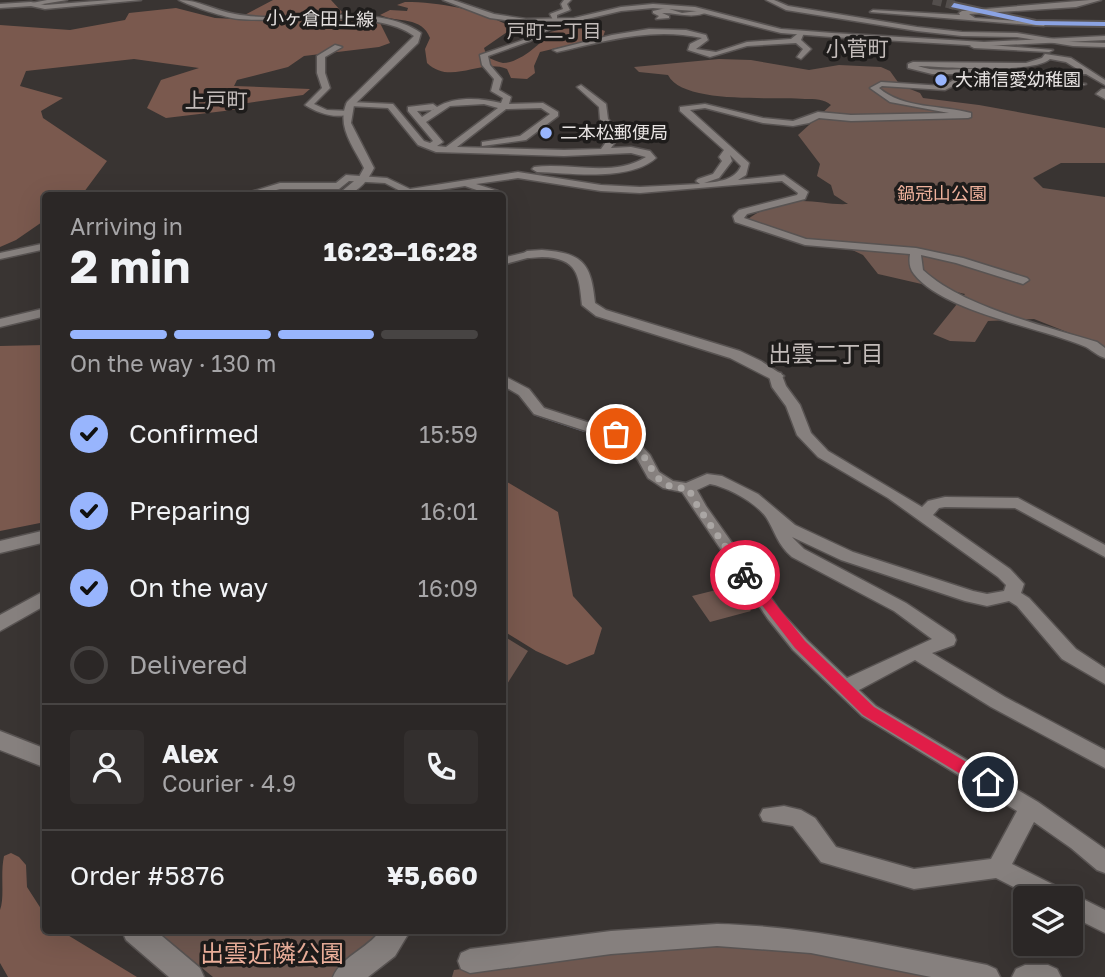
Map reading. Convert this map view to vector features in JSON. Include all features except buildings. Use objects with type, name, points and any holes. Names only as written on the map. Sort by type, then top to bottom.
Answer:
[{"type":"highway","points":[[954,5],[1044,24],[1105,24]]},
{"type":"street","points":[[0,6],[64,0]]},
{"type":"street","points":[[31,4],[44,6],[138,0]]},
{"type":"street","name":"小ヶ倉田上線","points":[[181,0],[208,4],[237,17],[392,21],[407,26],[418,35],[348,108]]},
{"type":"street","points":[[446,0],[494,16],[526,21],[588,18],[641,7],[696,5],[705,12]]},
{"type":"street","points":[[447,150],[504,107],[507,97],[495,91],[498,79],[486,65],[484,55],[528,40],[556,21],[553,14],[567,10],[564,4],[568,0]]},
{"type":"street","points":[[769,0],[780,7],[946,32],[1017,35],[1105,46]]},
{"type":"street","points":[[965,17],[963,12],[1076,5],[1098,0]]},
{"type":"street","points":[[809,12],[845,8],[851,12]]},
{"type":"street","points":[[658,18],[667,17],[655,12],[666,10],[682,15],[705,12],[799,36],[974,44],[1105,38]]},
{"type":"street","points":[[825,15],[851,12],[1044,24]]},
{"type":"street","points":[[840,17],[922,23]]},
{"type":"street","points":[[557,50],[647,30],[671,30],[704,36],[706,39],[691,48],[708,54],[728,52],[743,45],[783,43],[799,36]]},
{"type":"street","points":[[799,36],[807,49],[801,57]]},
{"type":"street","points":[[719,185],[739,176],[747,167],[744,161],[683,109],[704,106],[768,122],[811,120],[818,114],[851,118],[968,116],[910,105],[879,93],[874,88],[881,84],[945,88],[963,78],[994,76],[964,71],[931,72],[915,69],[911,66],[913,64],[1026,65],[1045,60],[1049,51],[974,44]]},
{"type":"street","points":[[338,47],[321,56],[321,73],[326,88],[309,105],[326,112],[390,106],[421,143],[447,150],[602,153],[631,150],[647,153],[651,158],[641,164],[615,169],[515,170],[502,172],[488,180]]},
{"type":"street","points":[[1048,56],[1068,60],[1105,83]]},
{"type":"street","points":[[1082,84],[1065,84],[1047,73],[1087,72]]},
{"type":"street","points":[[581,87],[603,106],[604,119],[617,134],[602,153]]},
{"type":"street","points":[[922,88],[923,92],[941,97]]},
{"type":"street","points":[[1105,91],[1100,93],[1105,97]]},
{"type":"street","points":[[421,121],[448,104],[484,101],[504,107],[543,105],[555,114],[555,117],[533,140]]},
{"type":"street","points":[[430,147],[438,142],[411,109],[431,102]]},
{"type":"street","points":[[347,192],[363,179],[368,164],[346,123],[348,108]]},
{"type":"street","points":[[464,150],[471,146],[533,140],[564,149]]},
{"type":"street","points":[[675,189],[716,176],[726,164],[724,157],[729,149]]},
{"type":"street","points":[[418,192],[518,176],[549,183],[601,188],[675,189],[780,177],[796,185],[803,192],[801,197],[743,212],[738,216],[739,220],[782,236],[845,247],[916,251],[960,260],[1023,280]]},
{"type":"street","points":[[258,192],[280,186],[339,186],[346,178],[395,183],[405,192]]},
{"type":"street","points":[[464,184],[491,192]]},
{"type":"street","points":[[0,256],[42,247]]},
{"type":"street","points":[[916,251],[914,263],[919,274],[932,284],[972,302],[1092,345],[1105,354]]},
{"type":"street","points":[[506,261],[527,255],[552,254],[580,267],[586,278],[589,305],[601,313],[728,352],[776,376],[779,387],[793,405],[808,441],[823,454],[880,486],[1012,580],[1015,588],[1010,595]]},
{"type":"street","points":[[0,323],[42,314]]},
{"type":"street","points":[[506,381],[524,392],[543,413],[628,440],[660,481],[680,489],[707,479],[716,479],[752,497],[789,529],[847,556],[987,600],[1010,595],[1023,602],[1069,654],[1105,677]]},
{"type":"street","points":[[688,488],[698,507],[774,615],[800,645],[869,711],[1030,808],[1079,841],[1105,863]]},
{"type":"street","points":[[922,517],[934,504],[945,502],[1017,503],[1105,552]]},
{"type":"street","points":[[774,517],[789,546],[798,553],[900,607],[947,640],[916,652],[845,688]]},
{"type":"street","points":[[0,547],[42,537]]},
{"type":"street","points":[[0,624],[42,598]]},
{"type":"street","points":[[916,652],[998,702],[1105,760]]},
{"type":"street","points":[[0,740],[42,757]]},
{"type":"street","points":[[998,868],[1030,808]]},
{"type":"street","points":[[771,815],[800,818],[811,825],[829,855],[914,879],[998,868],[1034,886]]},
{"type":"street","points":[[1083,910],[1105,922]]},
{"type":"street","points":[[140,934],[191,977]]},
{"type":"street","points":[[347,977],[385,947],[394,934]]},
{"type":"street","points":[[470,961],[676,938],[751,936],[858,948],[987,977]]},
{"type":"street","points":[[1025,977],[1048,977]]},
{"type":"green space","name":"鍋冠山公園","points":[[719,59],[751,60],[809,70],[839,65],[881,67],[890,71],[900,85],[920,93],[923,98],[979,105],[1105,128],[1105,163],[1061,163],[1033,178],[1043,188],[1105,197],[1105,347],[1034,319],[988,321],[975,342],[950,341],[933,334],[965,294],[878,274],[863,255],[835,242],[805,238],[748,219],[788,202],[848,204],[834,195],[831,185],[817,176],[820,164],[798,135],[831,105],[816,99],[710,95],[677,85],[668,75],[639,72],[634,67]]},
{"type":"green space","points":[[732,586],[751,611],[710,622],[692,596]]},
{"type":"green space","points":[[506,637],[528,651],[506,686]]},
{"type":"green space","name":"出雲近隣公園","points":[[161,934],[384,934],[334,977],[213,977]]},
{"type":"green space","points":[[746,940],[968,977],[452,977],[454,970],[601,950]]},
{"type":"shaded area","points":[[273,0],[331,0],[342,12],[335,20],[379,21],[390,43],[379,47],[304,56],[288,67],[237,80],[234,86],[310,89],[303,95],[241,104],[241,109],[166,118],[147,108],[161,80],[199,68],[134,59],[26,71],[20,86],[63,98],[41,111],[43,118],[107,161],[84,192],[42,192],[42,222],[16,240],[0,247],[0,25],[70,30],[125,20],[129,13],[176,8],[215,18],[237,19]]},
{"type":"shaded area","points":[[405,2],[461,8],[488,16],[513,28],[484,48],[487,57],[503,63],[523,56],[550,32],[585,24],[605,31],[603,37],[540,52],[534,66],[535,73],[527,79],[511,78],[507,69],[497,67],[446,72],[427,63],[425,49],[430,38],[421,26],[380,15],[390,10],[407,11],[408,8],[397,5]]},
{"type":"shaded area","points":[[42,345],[42,523],[0,531],[0,346]]},
{"type":"shaded area","points":[[506,481],[558,512],[573,596],[602,628],[594,654],[567,665],[536,651],[506,632]]},
{"type":"shaded area","points":[[11,853],[26,865],[27,887],[42,910],[42,934],[66,934],[137,977],[8,977],[0,963],[4,856]]},
{"type":"waterway","points":[[536,414],[584,430]]},
{"type":"tunnel","points":[[933,0],[954,5]]},
{"type":"way so far","points":[[616,434],[636,447],[653,475],[660,481],[680,489],[688,488],[745,575]]},
{"type":"place","name":"大浦信愛幼稚園","points":[[941,80]]},
{"type":"place","name":"二本松郵便局","points":[[546,133]]},
{"type":"district","name":"戸町二丁目","points":[[554,31]]},
{"type":"district","name":"小菅町","points":[[857,49]]},
{"type":"district","name":"上戸町","points":[[216,101]]},
{"type":"district","name":"出雲二丁目","points":[[826,354]]},
{"type":"route","points":[[745,575],[800,645],[869,711],[988,782]]}]
